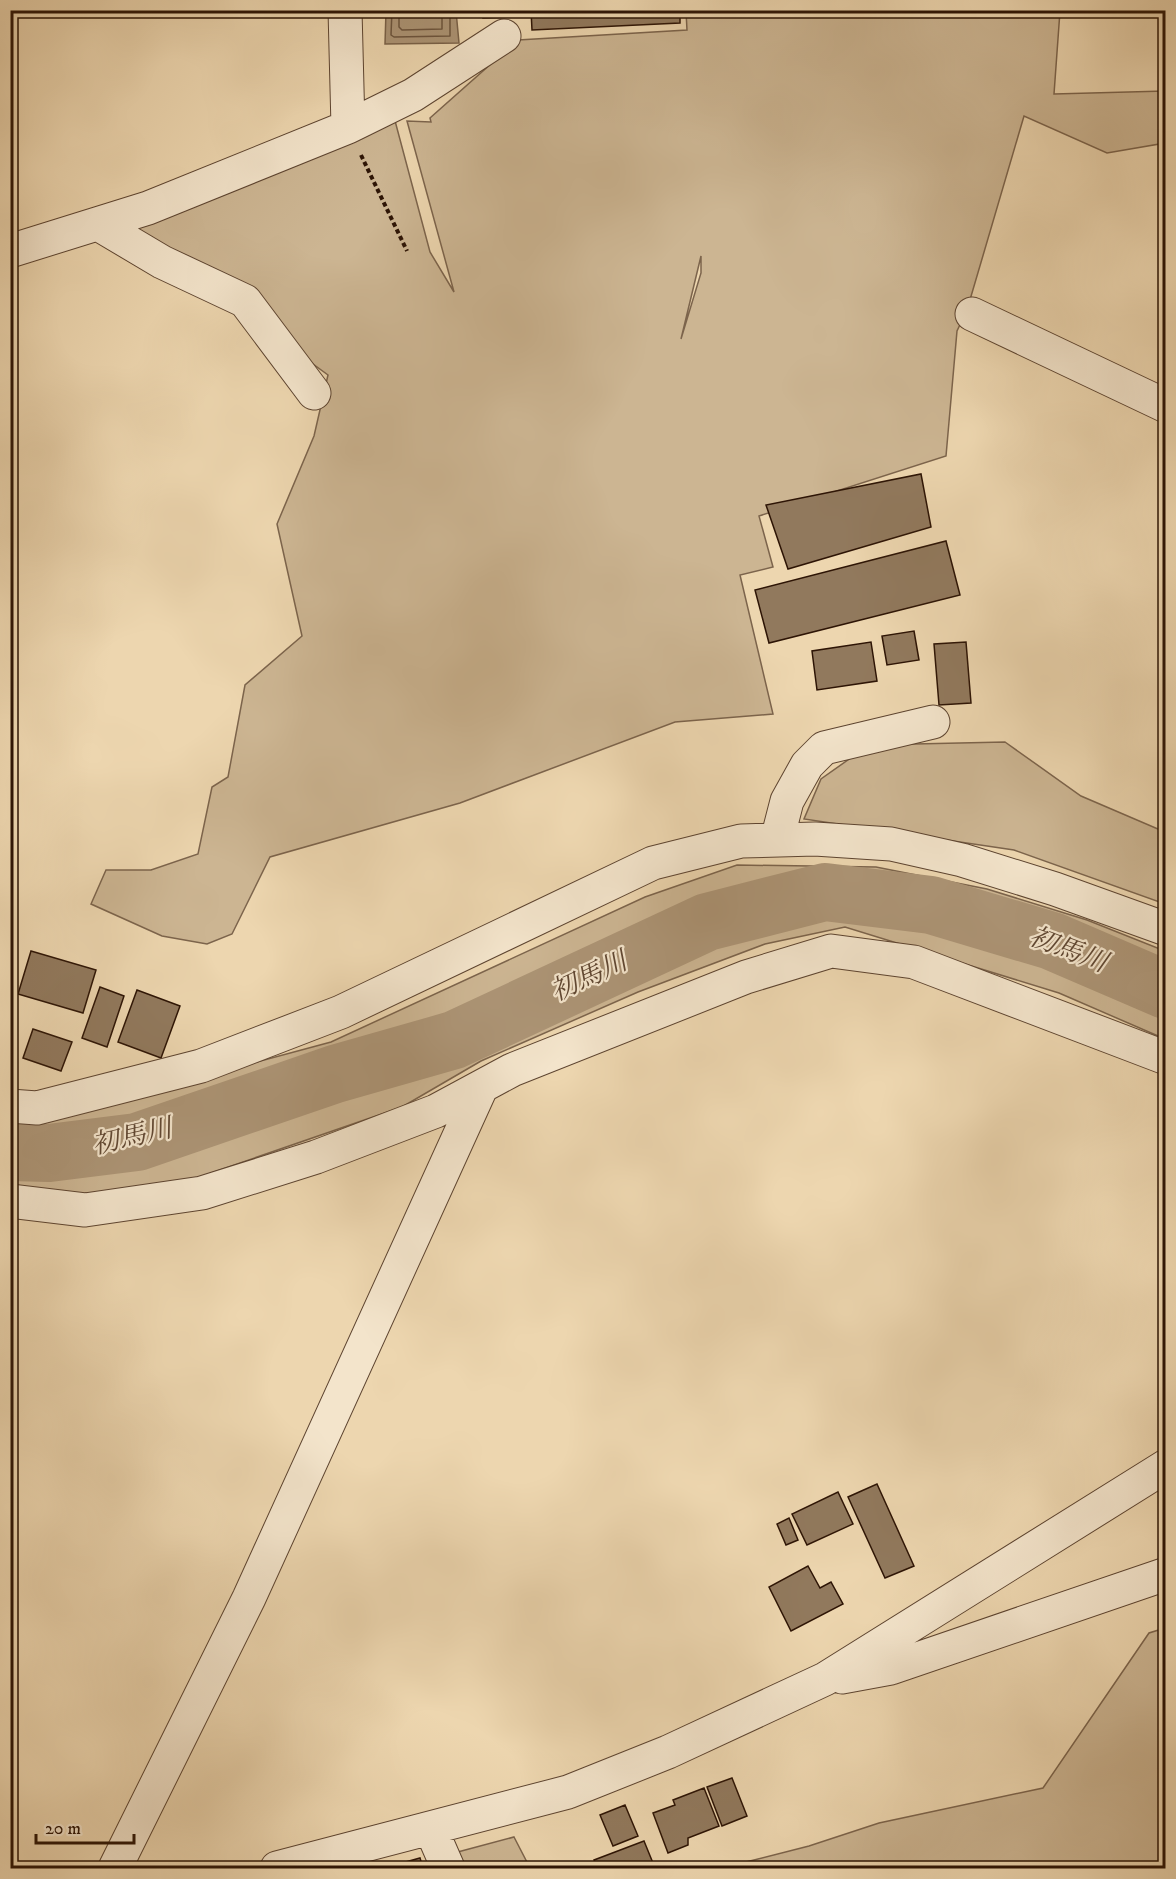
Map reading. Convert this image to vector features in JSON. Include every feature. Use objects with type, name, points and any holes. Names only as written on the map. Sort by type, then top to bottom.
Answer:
[{"type":"street","points":[[345,10],[348,127]]},
{"type":"street","points":[[10,252],[148,208],[348,127],[412,95],[504,36]]},
{"type":"street","points":[[98,224],[162,262],[245,301],[314,393]]},
{"type":"street","points":[[972,314],[1166,406]]},
{"type":"street","points":[[777,840],[787,801],[807,765],[824,748],[933,722]]},
{"type":"street","points":[[10,1106],[37,1108],[201,1066],[341,1012],[653,863],[741,841],[815,839],[891,844],[962,860],[1055,889],[1166,929]]},
{"type":"street","points":[[10,1201],[85,1210],[202,1193],[316,1156],[436,1111],[512,1070],[746,976],[831,951],[914,962],[1166,1058]]},
{"type":"street","points":[[115,1869],[249,1599],[481,1088]]},
{"type":"street","points":[[280,1868],[568,1792],[668,1752],[825,1679],[1166,1466]]},
{"type":"street","points":[[825,1679],[891,1668],[1128,1585],[1166,1574]]},
{"type":"street","points":[[431,1829],[448,1869]]},
{"type":"path","points":[[348,127],[407,251]]},
{"type":"shaded area","points":[[686,11],[1060,11],[1054,94],[1165,91],[1165,143],[1107,153],[1024,116],[967,310],[957,331],[946,456],[759,516],[773,567],[740,575],[773,714],[675,722],[460,803],[270,857],[232,934],[207,944],[162,936],[91,904],[106,870],[151,870],[198,854],[212,787],[228,777],[245,685],[302,636],[277,524],[314,436],[328,375],[239,310],[113,226],[394,117],[430,252],[454,292],[407,121],[431,122],[430,118],[518,40],[687,30]],"holes":[[[701,256],[701,273],[681,339]]]},
{"type":"shaded area","points":[[1005,742],[1081,796],[1165,832],[1165,904],[1014,850],[804,819],[821,779],[869,745]]},
{"type":"shaded area","points":[[737,865],[876,867],[987,889],[1087,920],[1165,951],[1165,1039],[1059,993],[845,927],[765,944],[638,992],[481,1061],[402,1107],[182,1183],[105,1200],[11,1191],[10,1111],[127,1097],[331,1042],[645,897]]},
{"type":"shaded area","points":[[1165,1628],[1165,1868],[736,1868],[738,1864],[809,1846],[879,1823],[1043,1788],[1149,1633]]},
{"type":"shaded area","points":[[514,1837],[530,1868],[464,1868],[454,1853]]},
{"type":"water","points":[[386,11],[456,11],[459,43],[385,44]]},
{"type":"building","points":[[483,10],[518,10],[518,17],[483,18]]},
{"type":"building","points":[[531,10],[680,10],[680,23],[532,30]]},
{"type":"building","points":[[921,474],[931,527],[788,569],[766,505]]},
{"type":"building","points":[[946,541],[960,595],[769,643],[755,590]]},
{"type":"building","points":[[914,631],[919,660],[887,665],[882,636]]},
{"type":"building","points":[[871,642],[877,681],[817,690],[812,651]]},
{"type":"building","points":[[966,642],[971,703],[939,705],[934,644]]},
{"type":"building","points":[[31,951],[96,970],[83,1013],[18,994]]},
{"type":"building","points":[[100,987],[124,996],[107,1047],[82,1038]]},
{"type":"building","points":[[137,990],[180,1006],[161,1058],[118,1042]]},
{"type":"building","points":[[33,1029],[72,1042],[61,1071],[23,1058]]},
{"type":"building","points":[[877,1484],[914,1566],[885,1578],[848,1497]]},
{"type":"building","points":[[838,1492],[853,1524],[807,1545],[792,1514]]},
{"type":"building","points":[[789,1518],[798,1540],[786,1545],[777,1524]]},
{"type":"building","points":[[808,1566],[820,1588],[831,1582],[843,1604],[791,1631],[769,1587]]},
{"type":"building","points":[[732,1778],[747,1816],[722,1826],[707,1787]]},
{"type":"building","points":[[704,1788],[719,1826],[688,1838],[688,1845],[668,1853],[653,1813],[675,1805],[673,1800]]},
{"type":"building","points":[[625,1805],[638,1836],[613,1846],[600,1815]]},
{"type":"building","points":[[644,1841],[655,1868],[597,1868],[594,1860]]},
{"type":"building","points":[[420,1858],[423,1868],[384,1868]]},
{"type":"waterway","name":"初馬川","points":[[10,1152],[49,1153],[137,1142],[335,1074],[454,1040],[707,922],[825,892],[931,905],[1052,941],[1166,990]]}]
